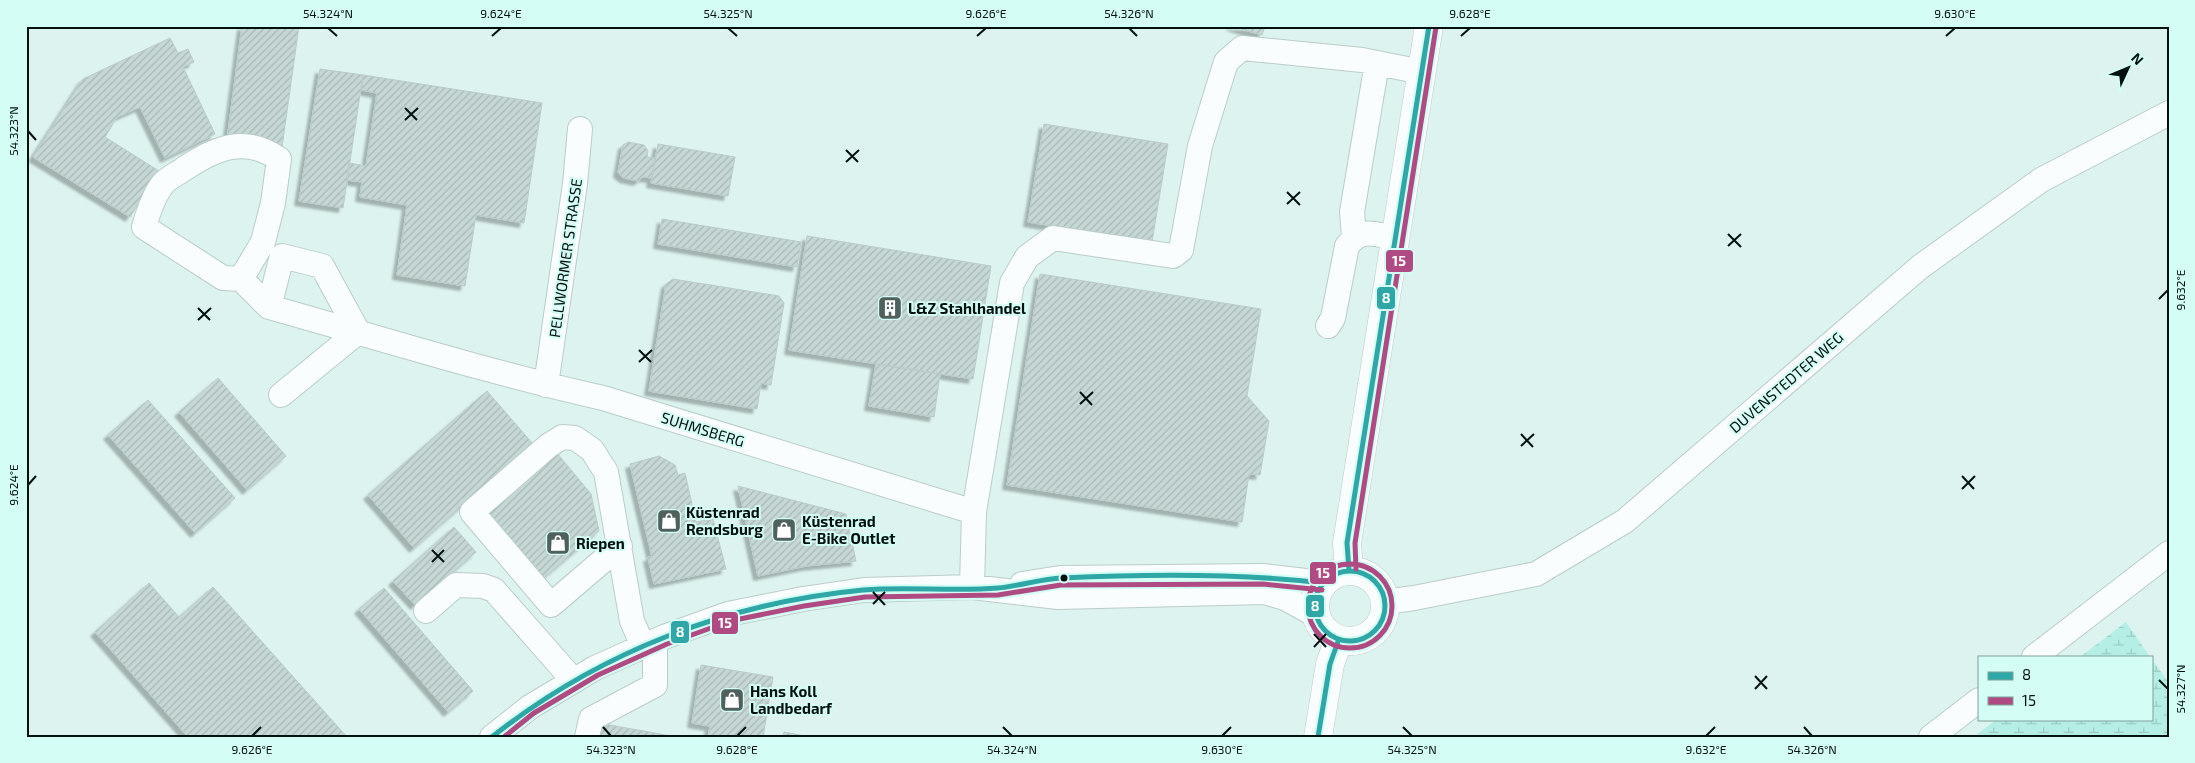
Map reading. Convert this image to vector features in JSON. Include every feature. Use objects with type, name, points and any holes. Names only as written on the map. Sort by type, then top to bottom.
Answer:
[{"type":"main road","points":[[1349,570],[1347,543],[1429,26]]},
{"type":"main road","points":[[1349,570],[1363,573],[1372,578],[1378,585],[1385,602],[1384,613],[1374,631],[1355,640],[1339,639],[1326,632],[1316,615],[1316,596],[1323,583],[1337,573],[1349,570]]},
{"type":"main road","points":[[1318,737],[1330,664],[1339,639]]},
{"type":"street","points":[[972,587],[974,512],[1012,283],[1027,257],[1053,238],[1173,256],[1181,250],[1200,146],[1226,62],[1242,48],[1377,63],[1422,72]]},
{"type":"street","points":[[1354,236],[1352,212],[1377,63]]},
{"type":"street","name":"DUVENSTEDTER WEG","points":[[1385,602],[1536,574],[1625,521],[1920,267],[2041,180],[2169,113]]},
{"type":"street","name":"PELLWORMER STRASSE","points":[[546,385],[574,193],[580,129]]},
{"type":"street","points":[[241,279],[263,242],[273,203],[279,159],[267,150],[244,146],[224,147],[189,165],[163,183],[148,212],[144,227],[223,278],[241,279],[269,307]]},
{"type":"street","points":[[1328,326],[1333,318],[1346,246],[1354,236],[1365,233],[1395,238]]},
{"type":"street","points":[[269,307],[282,256],[322,266],[358,332],[281,395]]},
{"type":"street","name":"SUHMSBERG","points":[[269,307],[546,385],[603,398],[974,512]]},
{"type":"street","points":[[587,737],[591,718],[655,685],[649,643],[632,621],[620,546],[606,472],[592,450],[575,438],[562,438],[548,446],[472,512],[551,605],[620,546]]},
{"type":"street","points":[[2035,656],[2169,553]]},
{"type":"street","points":[[998,588],[1060,578],[1263,576],[1323,583]]},
{"type":"street","points":[[426,611],[456,585],[483,586],[494,590],[574,681]]},
{"type":"street","points":[[492,737],[530,707],[595,668],[649,643],[728,614],[803,598],[864,590],[972,587],[998,588],[1058,597],[1264,592],[1285,598],[1316,615]]},
{"type":"street","points":[[1931,737],[1978,701]]},
{"type":"green space","points":[[2126,622],[2149,656],[2081,656]]},
{"type":"green space","points":[[2152,659],[2169,683],[2169,737],[1974,737],[1996,720],[2152,720]]},
{"type":"building","points":[[242,26],[299,26],[282,147],[227,140]]},
{"type":"building","points":[[1231,26],[1265,26],[1262,35]]},
{"type":"building","points":[[170,38],[178,53],[188,49],[194,62],[183,67],[215,134],[165,158],[140,107],[117,117],[105,137],[159,171],[130,217],[33,157],[83,79]]},
{"type":"building","points":[[320,69],[363,75],[343,208],[299,201]]},
{"type":"building","points":[[363,75],[542,103],[524,223],[476,215],[465,286],[397,275],[407,205],[360,197],[362,182],[347,180],[349,163],[366,166],[377,93],[361,90]]},
{"type":"building","points":[[1044,124],[1168,144],[1152,242],[1028,222]]},
{"type":"building","points":[[628,142],[644,145],[648,151],[647,157],[655,158],[652,178],[643,177],[638,181],[624,178],[618,173],[623,145]]},
{"type":"building","points":[[658,144],[735,157],[728,196],[651,183]]},
{"type":"building","points":[[662,219],[801,242],[797,267],[658,244]]},
{"type":"building","name":"L&Z Stahlhandel","points":[[807,236],[991,266],[973,379],[789,350]]},
{"type":"building","points":[[1040,274],[1261,309],[1247,396],[1269,421],[1260,475],[1249,474],[1242,522],[1007,485]]},
{"type":"building","points":[[673,279],[779,296],[784,303],[771,385],[761,383],[757,409],[649,391],[666,284]]},
{"type":"building","points":[[876,364],[940,374],[934,417],[869,406]]},
{"type":"building","points":[[218,378],[286,456],[247,490],[179,412]]},
{"type":"building","points":[[487,391],[533,444],[414,548],[368,495]]},
{"type":"building","points":[[148,400],[235,498],[195,533],[108,435]]},
{"type":"building","points":[[552,447],[591,494],[599,531],[538,583],[477,512]]},
{"type":"building","name":"Küstenrad Rendsburg","points":[[659,456],[675,465],[678,475],[685,473],[696,522],[713,519],[726,569],[654,584],[648,557],[652,557],[630,464]]},
{"type":"building","points":[[738,486],[846,514],[856,561],[806,566],[758,576]]},
{"type":"building","points":[[454,527],[476,552],[415,605],[393,581]]},
{"type":"building","points":[[149,583],[179,617],[213,587],[347,737],[188,737],[95,632]]},
{"type":"building","points":[[384,588],[473,691],[448,712],[359,609]]},
{"type":"building","name":"Hans Koll Landbedarf","points":[[701,665],[773,677],[763,737],[708,737],[710,726],[692,723]]},
{"type":"building","points":[[599,723],[671,736],[671,737],[597,737]]},
{"type":"building","points":[[784,732],[810,737],[783,737]]},
{"type":"transit line","name":"8","points":[[1349,570],[1347,543],[1429,26]]},
{"type":"transit line","name":"15","points":[[1356,569],[1355,543],[1436,27]]},
{"type":"transit line","name":"15","points":[[1342,564],[1358,564],[1374,571],[1385,582],[1392,598],[1392,606],[1389,622],[1380,636],[1374,641],[1358,648],[1342,648],[1326,641],[1315,630],[1308,614],[1308,598],[1315,582],[1326,571],[1342,564]]},
{"type":"transit line","name":"8","points":[[1350,571],[1363,574],[1375,581],[1382,593],[1385,606],[1382,619],[1375,631],[1363,638],[1350,641],[1337,638],[1325,631],[1318,619],[1315,606],[1318,593],[1325,581],[1337,574],[1350,571]]},
{"type":"transit line","name":"8","points":[[492,737],[533,707],[576,680],[621,657],[667,636],[763,606],[863,590],[998,588],[1054,579],[1127,576],[1193,575],[1258,577],[1323,583]]},
{"type":"transit line","name":"15","points":[[504,737],[534,713],[598,675],[667,644],[730,621],[804,606],[865,597],[998,595],[1061,585],[1263,584],[1322,590]]},
{"type":"transit line","name":"8","points":[[1318,737],[1330,664],[1339,639]]},
{"type":"place","name":"L&Z Stahlhandel","points":[[890,308]]},
{"type":"place","name":"Küstenrad Rendsburg","points":[[669,521]]},
{"type":"place","name":"Küstenrad E-Bike Outlet","points":[[784,530]]},
{"type":"place","name":"Riepen","points":[[558,543]]},
{"type":"place","name":"Hans Koll Landbedarf","points":[[732,700]]}]
